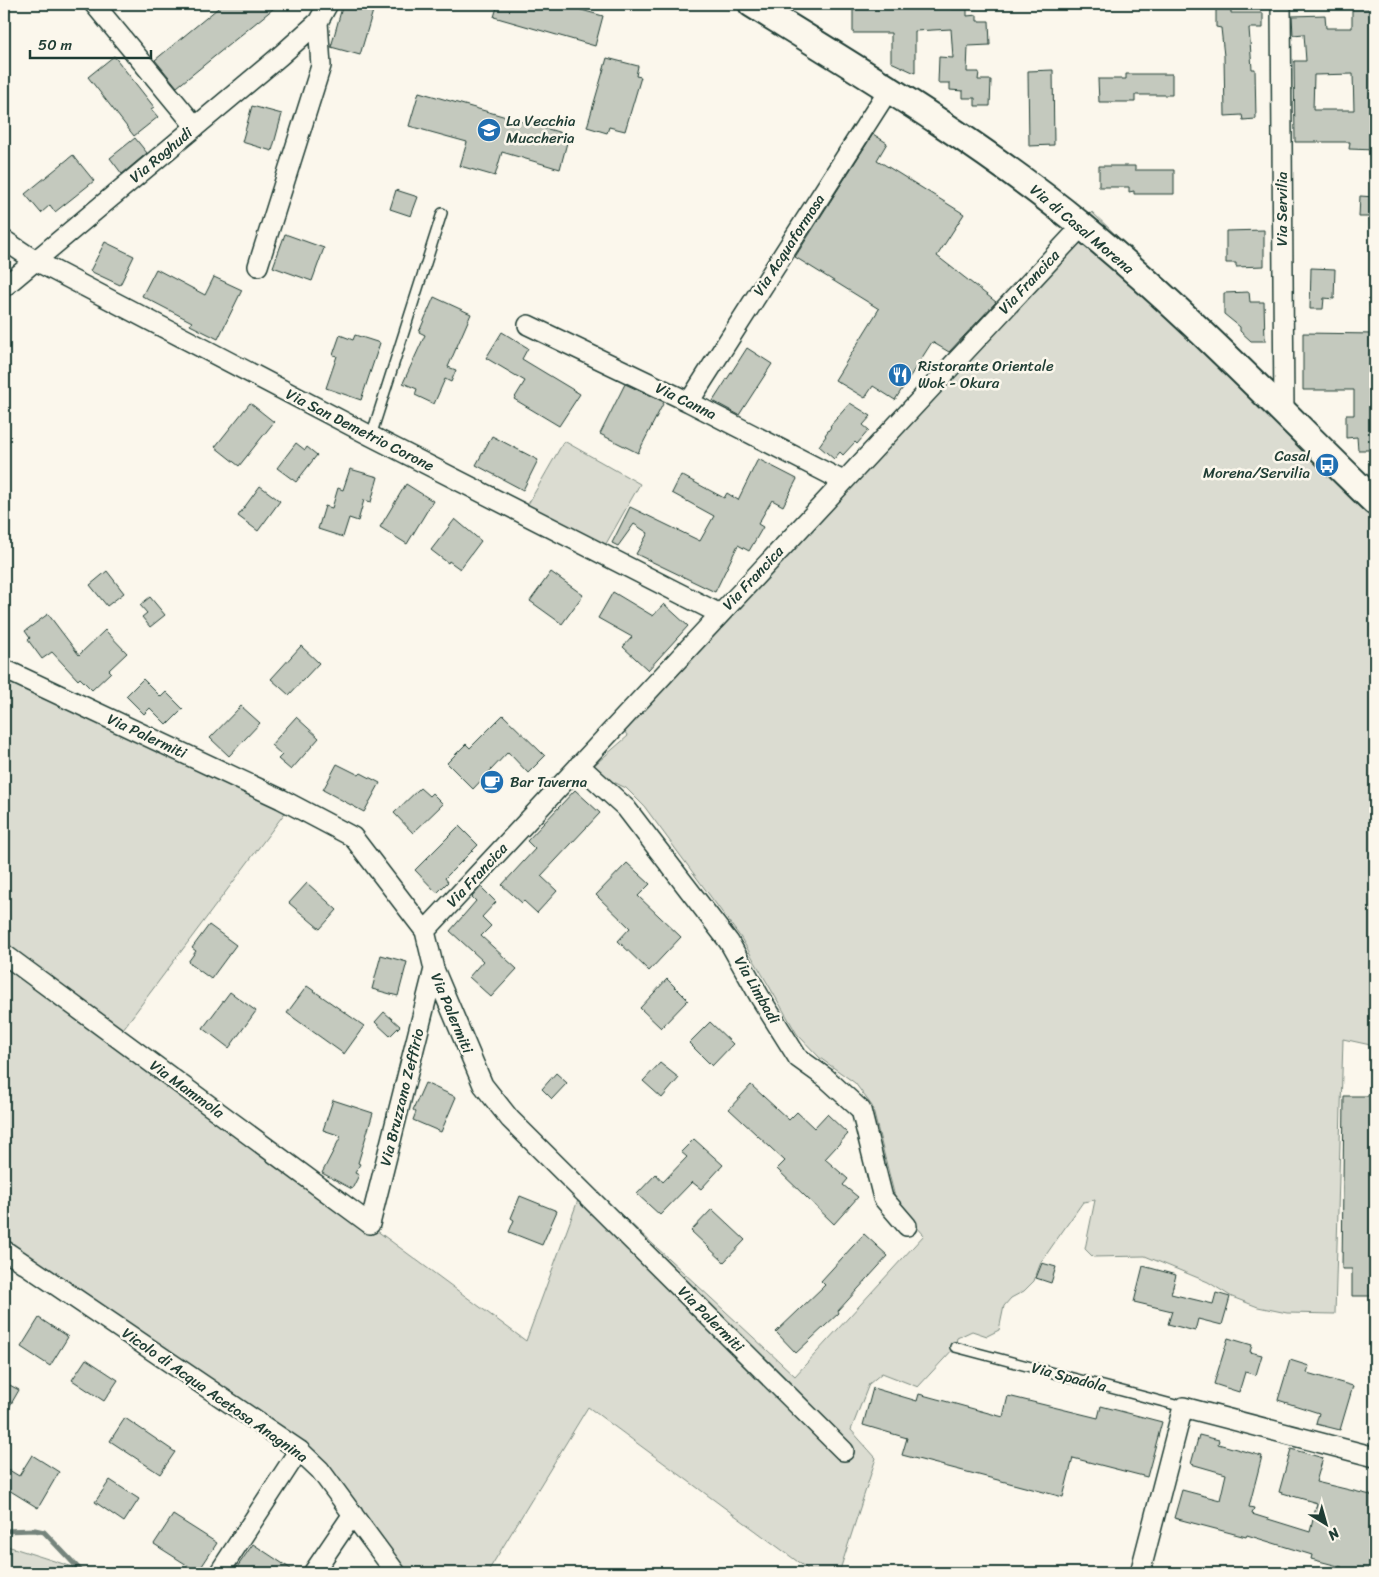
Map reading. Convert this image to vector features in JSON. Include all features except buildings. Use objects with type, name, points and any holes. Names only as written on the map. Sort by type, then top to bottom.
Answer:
[{"type":"main road","name":"Via di Casal Morena","points":[[752,4],[889,89],[984,152],[1082,226],[1204,336],[1375,502]]},
{"type":"street","points":[[94,4],[195,126]]},
{"type":"street","name":"Via Roghudi","points":[[4,287],[280,56],[318,22],[328,4]]},
{"type":"street","name":"Via Servilia","points":[[1281,4],[1284,414]]},
{"type":"street","points":[[258,266],[321,66],[318,22]]},
{"type":"street","name":"Via Acquaformosa","points":[[689,402],[889,89]]},
{"type":"street","name":"Via Francica","points":[[424,931],[1082,226]]},
{"type":"street","name":"Via San Demetrio Corone","points":[[4,240],[34,260],[371,436],[720,614]]},
{"type":"street","name":"Via Canna","points":[[528,325],[689,402],[843,481]]},
{"type":"street","name":"Via Palermiti","points":[[4,669],[281,799],[353,837],[424,931],[434,969],[483,1085],[510,1119],[844,1451]]},
{"type":"street","name":"Via Limbadi","points":[[579,765],[626,808],[729,942],[761,1000],[798,1058],[826,1078],[860,1110],[883,1198],[907,1226]]},
{"type":"street","name":"Via Mammola","points":[[4,954],[370,1224]]},
{"type":"street","name":"Via Bruzzano Zeffirio","points":[[370,1224],[434,969]]},
{"type":"street","name":"Vicolo di Acqua Acetosa Anagnina","points":[[4,1250],[299,1450],[320,1470],[396,1573]]},
{"type":"street","points":[[1140,1573],[1183,1406]]},
{"type":"street","name":"Via Spadola","points":[[1183,1406],[1375,1457]]},
{"type":"street","points":[[219,1573],[299,1450]]},
{"type":"street","points":[[313,1573],[353,1514]]},
{"type":"lane","points":[[371,436],[442,214]]},
{"type":"lane","name":"Via Spadola","points":[[955,1347],[1183,1406]]},
{"type":"shaded area","points":[[1092,212],[1375,483],[1375,1046],[1343,1039],[1335,1314],[1287,1313],[1258,1307],[1232,1297],[1208,1282],[1145,1256],[1093,1257],[1085,1249],[1095,1200],[1083,1202],[1041,1262],[1034,1281],[1024,1291],[1011,1298],[1004,1306],[999,1330],[987,1336],[972,1331],[957,1338],[955,1347],[918,1387],[882,1373],[869,1384],[851,1430],[876,1458],[839,1573],[813,1573],[588,1407],[487,1573],[396,1573],[320,1470],[4,1250],[4,955],[526,1341],[585,1181],[795,1376],[924,1235],[897,1205],[872,1106],[855,1083],[820,1058],[797,1034],[741,938],[644,806],[626,788],[599,775],[591,768],[628,736],[618,724]]},
{"type":"shaded area","points":[[564,441],[640,484],[603,549],[527,506]]},
{"type":"shaded area","points":[[4,658],[296,798],[120,1033],[4,947]]},
{"type":"shaded area","points":[[4,1545],[73,1567],[71,1573],[4,1573]]},
{"type":"waterway","points":[[4,1531],[35,1530],[44,1532],[81,1571],[86,1573]]},
{"type":"place","name":"La Vecchia Muccheria","points":[[489,130]]},
{"type":"place","name":"Ristorante Orientale Wok - Okura","points":[[900,375]]},
{"type":"place","name":"Casal Morena/Servilia","points":[[1327,465]]},
{"type":"place","name":"Bar Taverna","points":[[492,782]]}]
